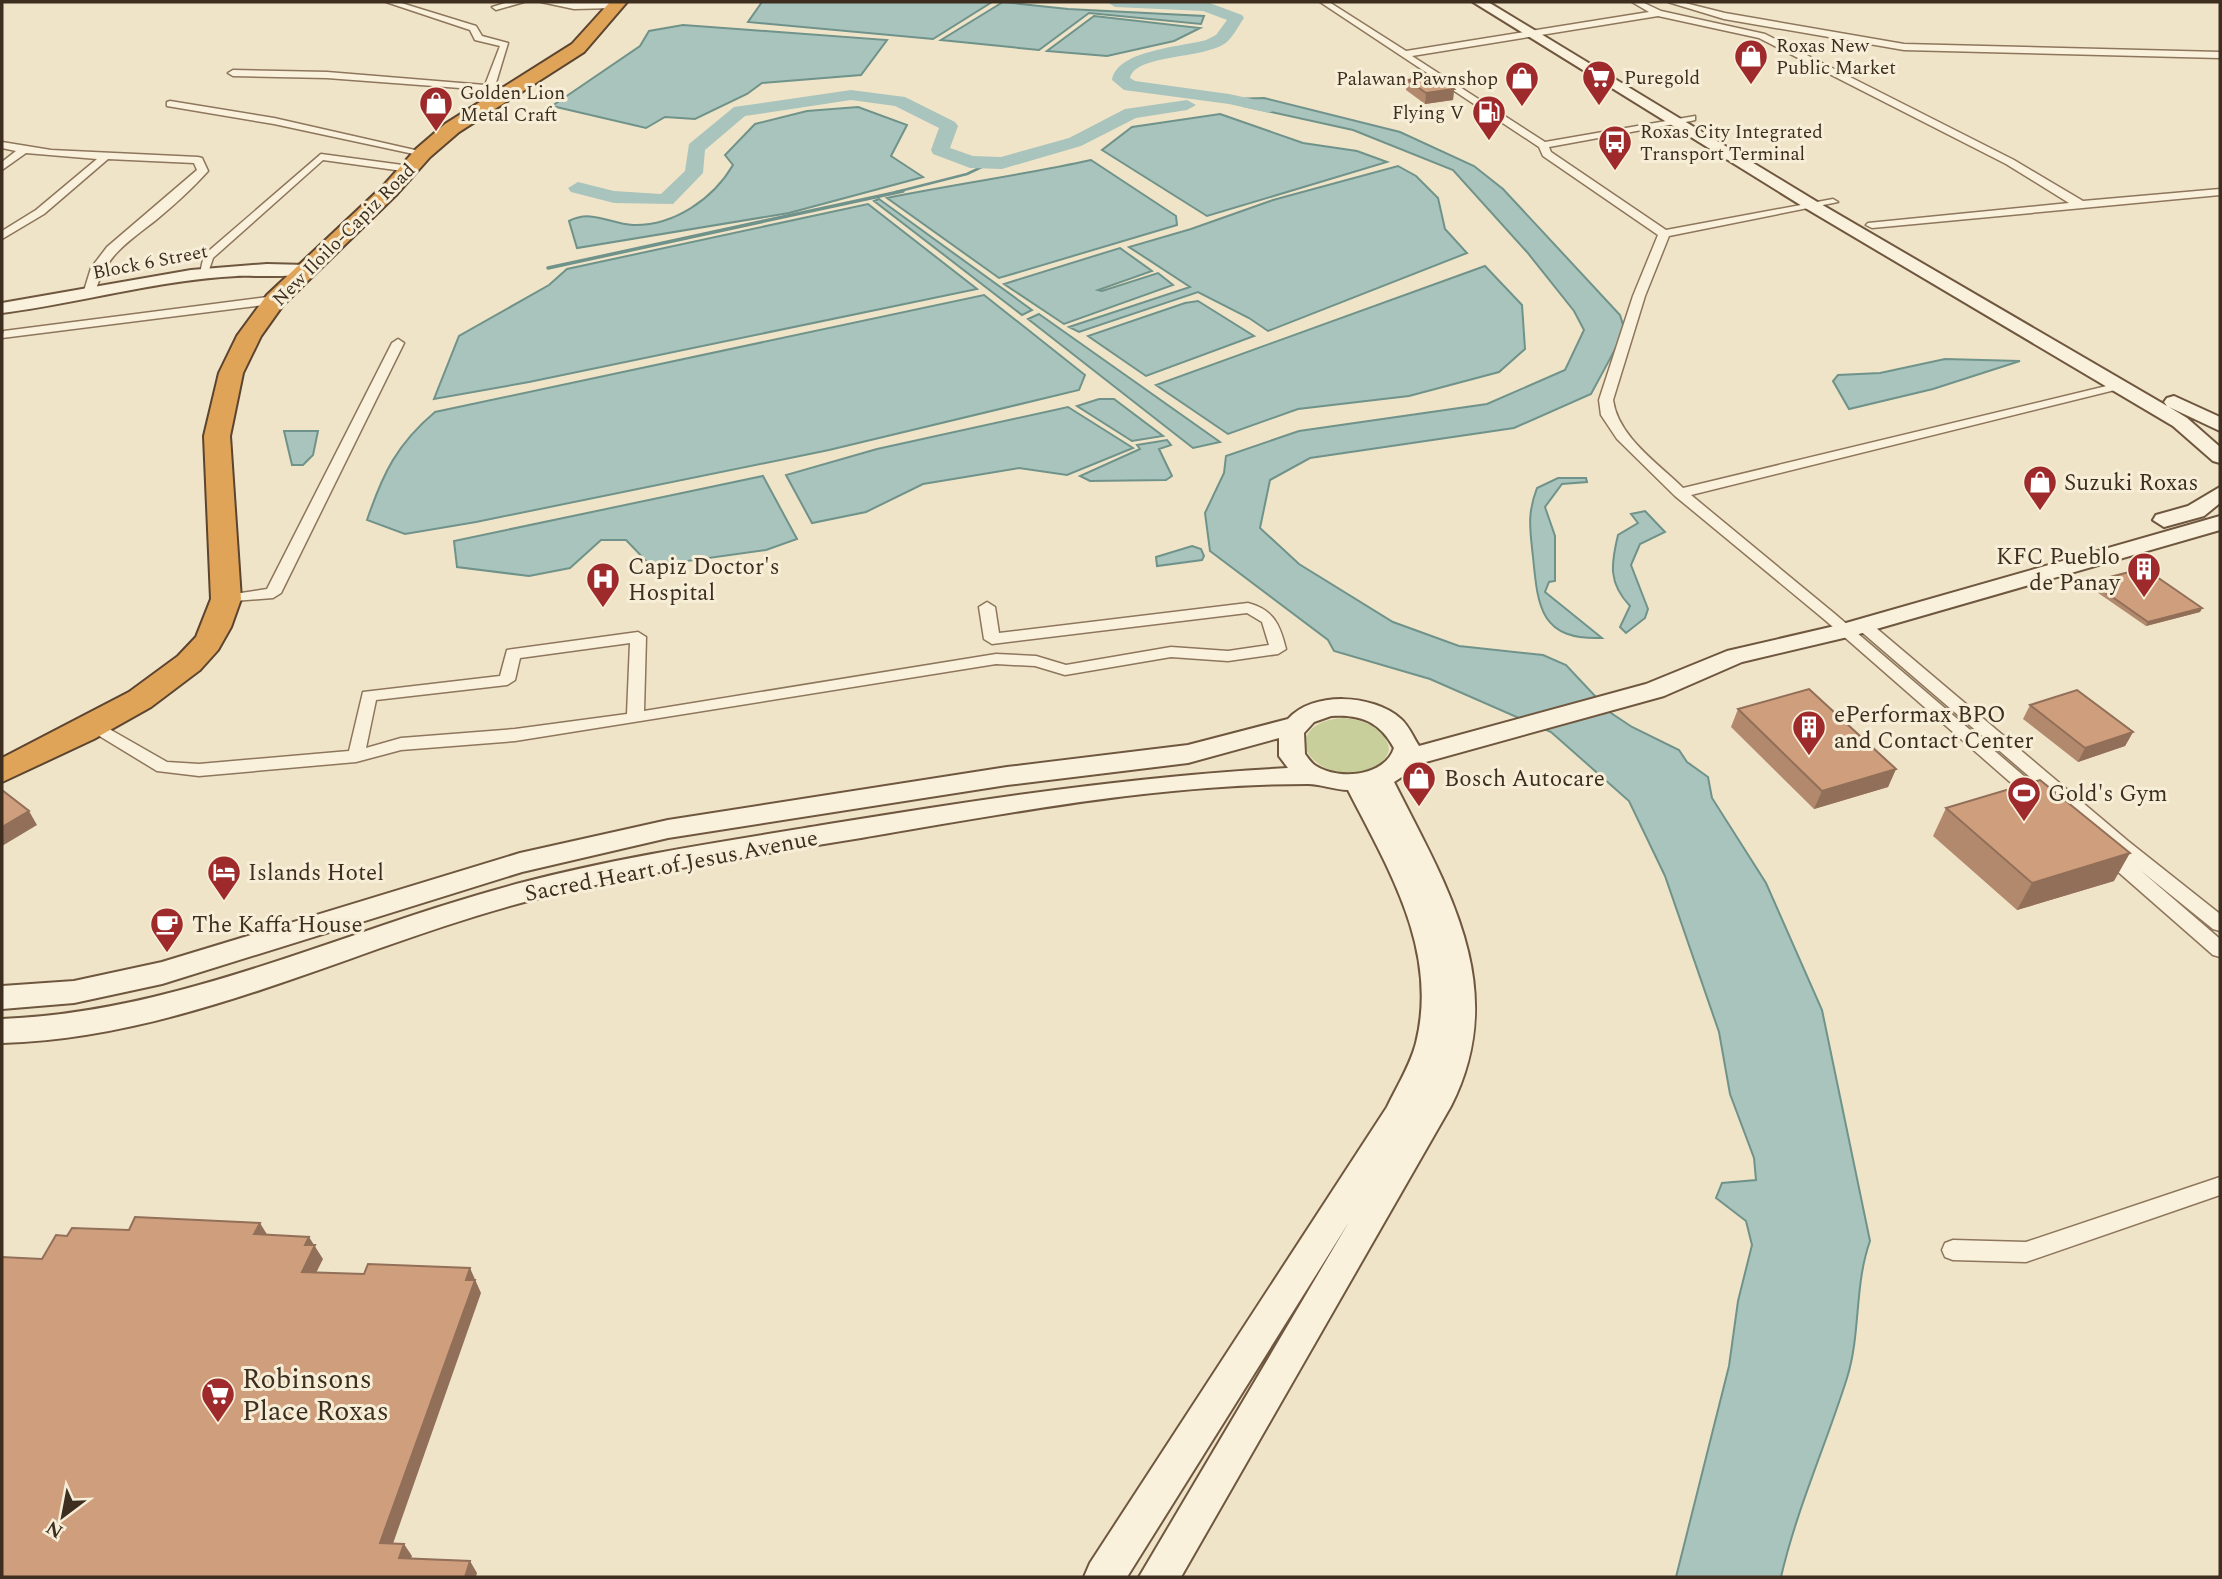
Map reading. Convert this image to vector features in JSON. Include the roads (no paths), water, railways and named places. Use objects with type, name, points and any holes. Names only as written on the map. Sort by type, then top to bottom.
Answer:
[{"type":"highway","name":"New Iloilo-Capiz Road","points":[[2,771],[144,696],[184,667],[207,643],[219,621],[226,599],[217,436],[231,373],[249,336],[275,300],[452,128],[500,89],[578,48],[617,4]]},
{"type":"main road","points":[[366,911],[372,939]]},
{"type":"street","points":[[233,73],[327,75],[500,89],[505,45],[478,38],[477,31],[473,28],[390,2]]},
{"type":"street","points":[[496,7],[520,2]]},
{"type":"street","points":[[545,2],[574,6],[617,4]]},
{"type":"street","points":[[1324,2],[1543,145],[1548,154],[1664,234],[1833,202]]},
{"type":"street","points":[[1479,2],[1691,118],[2200,417],[2220,425]]},
{"type":"street","points":[[1493,2],[1672,121],[2180,422],[2220,457]]},
{"type":"street","points":[[1636,2],[1658,13],[1762,36],[2010,162],[2084,207]]},
{"type":"street","points":[[1672,2],[1724,16],[1904,47],[2220,55]]},
{"type":"street","points":[[1406,54],[1658,13]]},
{"type":"street","points":[[170,104],[274,121],[416,161]]},
{"type":"street","points":[[1543,145],[1691,118]]},
{"type":"street","points":[[2,145],[103,159],[159,157],[198,160],[203,171],[150,218],[107,250],[91,278],[89,294]]},
{"type":"street","points":[[2,167],[23,150]]},
{"type":"street","points":[[204,271],[208,257],[321,157],[416,161]]},
{"type":"street","points":[[2,236],[34,217],[103,159]]},
{"type":"street","points":[[1872,225],[1972,212],[2084,207],[2220,192]]},
{"type":"street","points":[[1664,234],[1639,296],[1618,372],[1606,400],[1608,415],[1622,436],[1680,493],[2045,780],[2114,848]]},
{"type":"street","name":"Block 6 Street","points":[[2,308],[204,271],[266,267],[307,270]]},
{"type":"street","points":[[4,335],[275,300]]},
{"type":"street","points":[[226,599],[273,593],[398,343]]},
{"type":"street","points":[[1680,493],[2118,386]]},
{"type":"street","points":[[1846,624],[2196,511],[2220,493]]},
{"type":"street","points":[[1381,774],[1405,747],[1401,734],[1383,718],[1367,711],[1338,707],[1305,716],[1294,726],[1289,738],[1291,752],[1300,765],[1315,775],[1344,783],[1381,774],[1515,729],[1655,690],[1735,656],[2220,523]]},
{"type":"street","points":[[987,607],[996,659]]},
{"type":"street","points":[[91,726],[163,767],[199,771],[356,756],[401,744],[515,734],[635,718],[996,659],[1036,661],[1065,670],[1171,652],[1228,656],[1278,649],[1270,618],[1248,608],[992,639]]},
{"type":"street","points":[[1846,624],[2023,786],[2114,848],[2183,904],[2220,924]]},
{"type":"street","points":[[356,756],[369,696],[433,691],[508,680],[513,654],[638,637],[635,718]]},
{"type":"street","name":"Sacred Heart of Jesus Avenue","points":[[2,998],[111,985],[163,973],[520,863],[668,829],[1007,776],[1188,754],[1294,726]]},
{"type":"street","points":[[1104,1577],[1398,1116],[1431,1043],[1437,1003],[1434,945],[1381,774]]},
{"type":"street","points":[[1159,1577],[1440,1097],[1459,1047],[1463,996],[1454,941],[1381,774]]},
{"type":"street","name":"Sacred Heart of Jesus Avenue","points":[[2,1031],[55,1029],[161,1009],[524,892],[670,860],[1020,802],[1192,782],[1315,775]]},
{"type":"street","points":[[2023,786],[2045,780]]},
{"type":"street","points":[[2183,904],[2220,950]]},
{"type":"street","points":[[110,1019],[111,985]]},
{"type":"street","points":[[1953,1250],[2026,1252],[2220,1186]]},
{"type":"water","points":[[762,2],[992,2],[933,39],[748,22]]},
{"type":"water","points":[[1003,2],[1068,9],[1204,16],[1201,24],[1089,13],[1039,50],[941,40]]},
{"type":"water","points":[[1094,16],[1200,28],[1174,41],[1107,56],[1047,51]]},
{"type":"water","points":[[683,25],[887,40],[861,75],[762,83],[747,94],[695,119],[665,117],[646,128],[552,106],[640,46],[649,31]]},
{"type":"water","points":[[1264,98],[1400,132],[1474,166],[1503,189],[1620,315],[1625,331],[1591,394],[1514,428],[1310,458],[1270,480],[1260,528],[1299,564],[1393,622],[1459,646],[1543,655],[1566,665],[1611,713],[1632,727],[1679,750],[1687,762],[1708,777],[1712,798],[1766,883],[1822,1010],[1870,1241],[1862,1275],[1847,1378],[1795,1526],[1781,1577],[1676,1577],[1729,1366],[1738,1301],[1752,1245],[1746,1221],[1716,1198],[1722,1183],[1756,1180],[1754,1158],[1730,1094],[1719,1032],[1665,876],[1629,801],[1551,732],[1430,679],[1334,651],[1328,640],[1210,551],[1205,513],[1224,473],[1226,456],[1299,431],[1487,404],[1565,370],[1584,330],[1574,311],[1527,252],[1453,170],[1353,130],[1244,106],[1229,99]]},
{"type":"water","points":[[858,107],[907,125],[891,156],[923,177],[789,213],[577,248],[569,221],[577,218],[585,216],[625,224],[648,224],[663,221],[691,208],[715,189],[725,177],[733,165],[725,155],[755,124],[807,111]]},
{"type":"water","points":[[1220,114],[1303,143],[1357,151],[1387,162],[1207,216],[1102,150],[1132,127]]},
{"type":"water","points":[[1091,160],[1176,216],[1177,225],[999,278],[887,198],[1040,170]]},
{"type":"water","points":[[1398,166],[1416,176],[1438,198],[1445,229],[1467,253],[1268,331],[1249,318],[1198,292],[1079,332],[1069,327],[1190,287],[1129,247],[1191,229],[1273,200]]},
{"type":"water","points":[[879,199],[1032,310],[1022,315],[874,201]]},
{"type":"water","points":[[868,204],[977,289],[529,382],[434,399],[459,336],[549,285],[567,269]]},
{"type":"water","points":[[1120,248],[1152,271],[1098,290],[1158,273],[1173,285],[1064,324],[1004,284]]},
{"type":"water","points":[[1485,266],[1522,305],[1525,349],[1499,372],[1409,396],[1298,409],[1228,434],[1156,385]]},
{"type":"water","points":[[984,295],[1085,375],[1079,390],[829,450],[476,522],[405,534],[367,520],[393,460],[411,436],[435,412]]},
{"type":"water","points":[[1198,301],[1254,336],[1146,376],[1088,336],[1185,303]]},
{"type":"water","points":[[1039,314],[1220,442],[1193,448],[1028,319]]},
{"type":"water","points":[[1945,359],[2020,361],[1933,389],[1849,409],[1833,381],[1838,375],[1880,373]]},
{"type":"water","points":[[1099,399],[1114,399],[1163,436],[1132,441],[1077,406]]},
{"type":"water","points":[[1068,407],[1133,448],[1067,475],[1019,468],[923,484],[866,512],[812,523],[786,475],[877,449]]},
{"type":"water","points":[[284,431],[318,431],[313,455],[303,465],[292,465]]},
{"type":"water","points":[[1167,440],[1171,445],[1159,449],[1172,476],[1166,480],[1090,481],[1080,476],[1140,449],[1137,445]]},
{"type":"water","points":[[763,476],[797,539],[766,550],[651,566],[626,540],[601,540],[570,568],[529,576],[457,567],[454,541]]},
{"type":"water","points":[[1558,478],[1586,478],[1587,482],[1562,484],[1545,507],[1555,536],[1555,581],[1549,582],[1545,592],[1602,638],[1582,637],[1555,627],[1546,618],[1537,592],[1530,530],[1534,497],[1537,488]]},
{"type":"water","points":[[1645,511],[1665,532],[1640,544],[1631,565],[1648,609],[1645,618],[1626,633],[1620,627],[1630,606],[1615,581],[1614,555],[1618,535],[1638,523],[1631,514]]},
{"type":"water","points":[[1192,546],[1201,549],[1204,556],[1202,560],[1157,566],[1156,557]]},
{"type":"waterway","points":[[1115,2],[1205,6],[1236,18],[1222,38],[1179,53],[1153,56],[1133,63],[1122,72],[1121,80],[1130,86],[1229,99],[1269,108]]},
{"type":"waterway","points":[[578,188],[614,197],[666,200],[694,173],[696,148],[740,111],[851,95],[899,101],[949,126],[940,150],[970,162],[1002,163],[1075,142],[1131,113],[1187,105]]},
{"type":"waterway","points":[[896,192],[967,174],[990,163]]},
{"type":"waterway","points":[[548,268],[903,191]]},
{"type":"place","name":"Roxas New Public Market","points":[[1751,86]]},
{"type":"place","name":"Puregold","points":[[1599,107]]},
{"type":"place","name":"Palawan Pawnshop","points":[[1522,108]]},
{"type":"place","name":"Golden Lion Metal Craft","points":[[436,133]]},
{"type":"place","name":"Flying V","points":[[1489,142]]},
{"type":"place","name":"Roxas City Integrated Transport Terminal","points":[[1615,172]]},
{"type":"place","name":"Suzuki Roxas","points":[[2040,512]]},
{"type":"place","name":"KFC Pueblo de Panay","points":[[2144,599]]},
{"type":"place","name":"Capiz Doctor's Hospital","points":[[603,609]]},
{"type":"place","name":"ePerformax BPO and Contact Center","points":[[1809,757]]},
{"type":"place","name":"Bosch Autocare","points":[[1419,808]]},
{"type":"place","name":"Gold's Gym","points":[[2024,823]]},
{"type":"place","name":"Islands Hotel","points":[[224,902]]},
{"type":"place","name":"The Kaffa House","points":[[167,954]]},
{"type":"place","name":"Robinsons Place Roxas","points":[[218,1424]]}]
